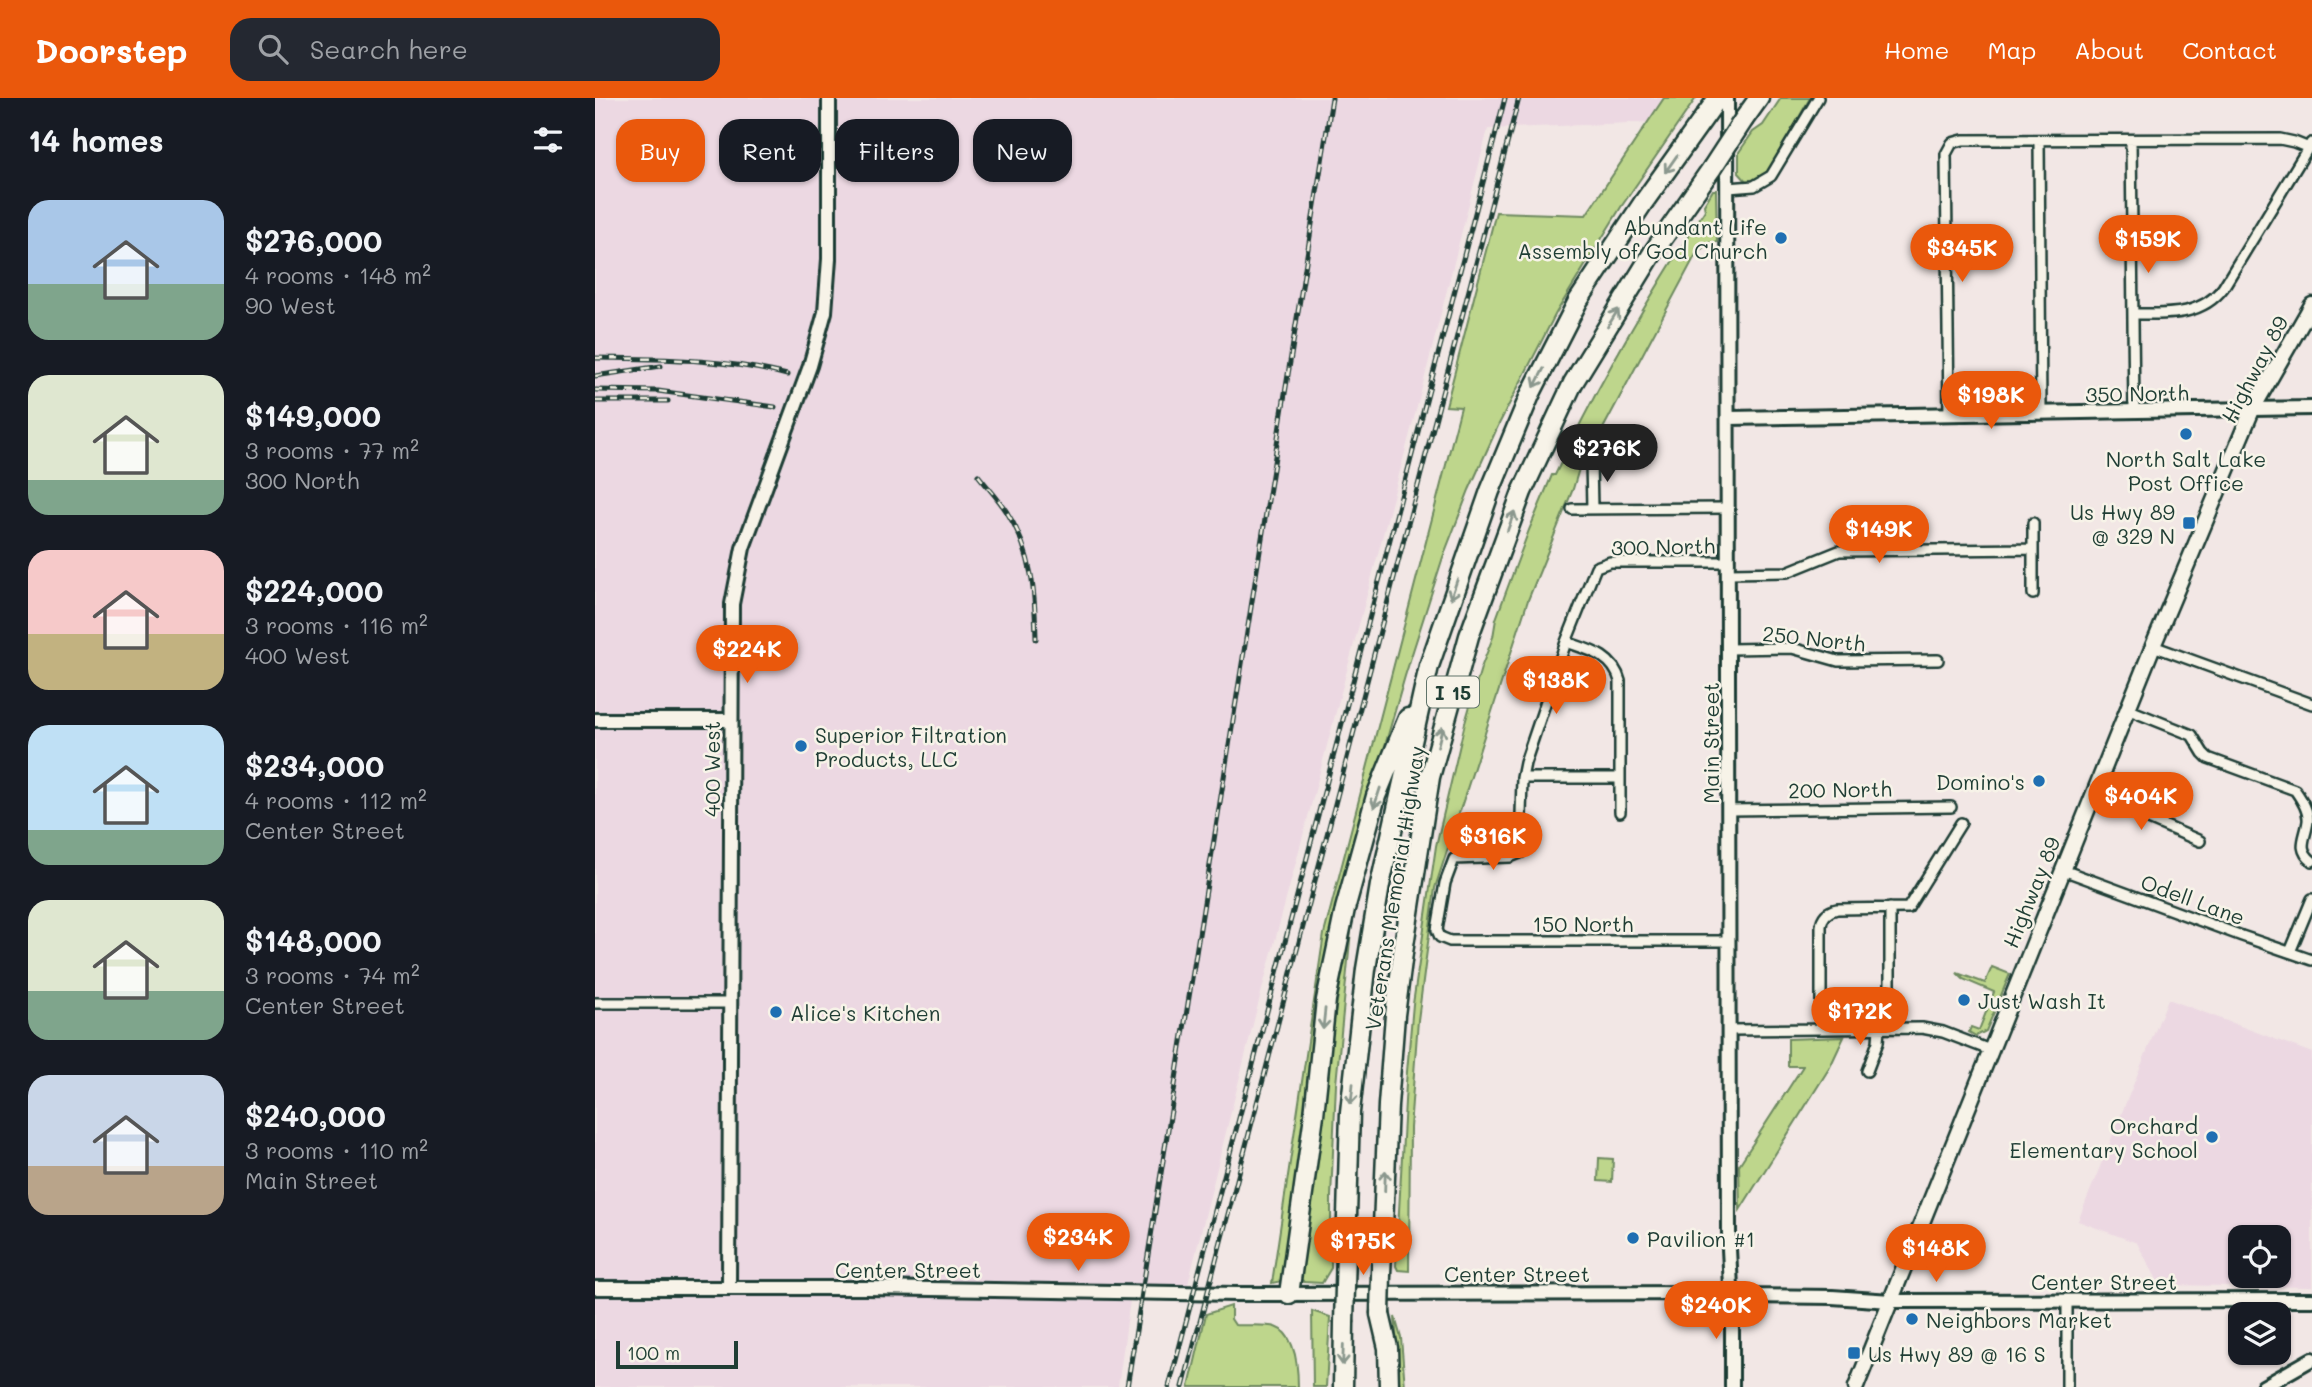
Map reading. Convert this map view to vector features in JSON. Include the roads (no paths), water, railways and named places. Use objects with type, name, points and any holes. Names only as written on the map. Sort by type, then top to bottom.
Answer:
[{"type":"highway","name":"Veterans Memorial Highway","points":[[1379,1387],[1388,1105],[1395,1015],[1430,777],[1462,661],[1522,492],[1573,383],[1654,251],[1759,98]]},
{"type":"highway","name":"Veterans Memorial Highway","points":[[1343,1387],[1350,1112],[1366,969],[1380,885],[1429,666],[1490,491],[1530,395],[1578,301],[1714,103]]},
{"type":"highway","points":[[1289,1294],[1327,1000],[1345,909],[1376,796],[1429,666]]},
{"type":"highway","points":[[1380,1314],[1388,1348],[1389,1387]]},
{"type":"main road","name":"Highway 89","points":[[1856,1387],[2127,709],[2252,410],[2312,305]]},
{"type":"street","name":"400 West","points":[[729,1288],[731,620],[739,562],[747,535],[810,366],[825,312],[829,273],[829,98]]},
{"type":"street","name":"Main Street","points":[[1727,98],[1729,1248],[1732,1387]]},
{"type":"street","points":[[1728,188],[1754,186],[1771,176],[1818,98]]},
{"type":"street","points":[[2131,139],[2134,412]]},
{"type":"street","points":[[1949,415],[1946,154],[1952,143],[1963,140],[2280,139],[2310,145],[2214,300],[2185,312],[2133,314]]},
{"type":"street","points":[[2039,140],[2041,413]]},
{"type":"street","name":"350 North","points":[[1729,418],[2312,408]]},
{"type":"street","points":[[1591,460],[1592,509]]},
{"type":"street","points":[[1572,509],[1729,508]]},
{"type":"street","points":[[2033,523],[2033,594]]},
{"type":"street","name":"300 North","points":[[1566,642],[1593,572],[1598,565],[1610,562],[1787,572],[1845,551],[2033,549]]},
{"type":"street","points":[[1620,778],[1523,778],[1527,757],[1566,642],[1602,656],[1615,667],[1620,681],[1620,778],[1620,811]]},
{"type":"street","points":[[2153,646],[2310,703]]},
{"type":"street","name":"250 North","points":[[1729,649],[1792,648],[1838,662],[1938,660]]},
{"type":"street","points":[[2127,709],[2192,735],[2208,758],[2295,790],[2308,816],[2302,845],[2304,853],[2312,861]]},
{"type":"street","points":[[595,720],[730,720]]},
{"type":"street","name":"150 North","points":[[1523,778],[1519,854],[1510,857],[1456,858],[1450,866],[1443,890],[1437,925],[1438,936],[1450,941],[1729,941]]},
{"type":"street","points":[[2093,795],[2200,841]]},
{"type":"street","name":"200 North","points":[[1729,810],[1951,807]]},
{"type":"street","points":[[1821,1029],[1823,917],[1837,909],[1908,908],[1961,823]]},
{"type":"street","name":"Odell Lane","points":[[2063,870],[2312,960]]},
{"type":"street","points":[[2291,952],[2312,899]]},
{"type":"street","points":[[1890,1028],[1891,908]]},
{"type":"street","points":[[595,1003],[730,1003]]},
{"type":"street","points":[[1867,1071],[1878,1042],[1879,1028]]},
{"type":"street","points":[[1729,1030],[1922,1028],[1936,1030],[1990,1050]]},
{"type":"street","name":"Center Street","points":[[595,1288],[893,1288],[1289,1294],[1731,1294],[1891,1301],[2312,1300]]},
{"type":"street","points":[[2067,1301],[2067,1387]]},
{"type":"street","points":[[2263,1387],[2312,1359]]},
{"type":"railway","points":[[1127,1387],[1332,98]]},
{"type":"railway","points":[[1169,1387],[1505,98]]},
{"type":"railway","points":[[1183,1387],[1519,98]]},
{"type":"railway","points":[[595,358],[716,362],[787,375]]},
{"type":"railway","points":[[595,376],[661,366]]},
{"type":"railway","points":[[595,390],[658,391],[775,407]]},
{"type":"railway","points":[[595,401],[668,401]]},
{"type":"railway","points":[[978,475],[1005,509],[1023,544],[1031,575],[1036,639]]},
{"type":"place","name":"Abundant Life Assembly of God Church","points":[[1781,238]]},
{"type":"place","name":"North Salt Lake Post Office","points":[[2186,434]]},
{"type":"place","name":"Us Hwy 89 @ 329 N","points":[[2189,523]]},
{"type":"place","name":"Superior Filtration Products, LLC","points":[[801,746]]},
{"type":"place","name":"Domino's","points":[[2039,781]]},
{"type":"place","name":"Just Wash It","points":[[1964,1000]]},
{"type":"place","name":"Alice's Kitchen","points":[[776,1012]]},
{"type":"place","name":"Orchard Elementary School","points":[[2212,1137]]},
{"type":"place","name":"Pavilion #1","points":[[1633,1238]]},
{"type":"place","name":"Neighbors Market","points":[[1912,1319]]},
{"type":"place","name":"Us Hwy 89 @ 16 S","points":[[1854,1353]]}]
